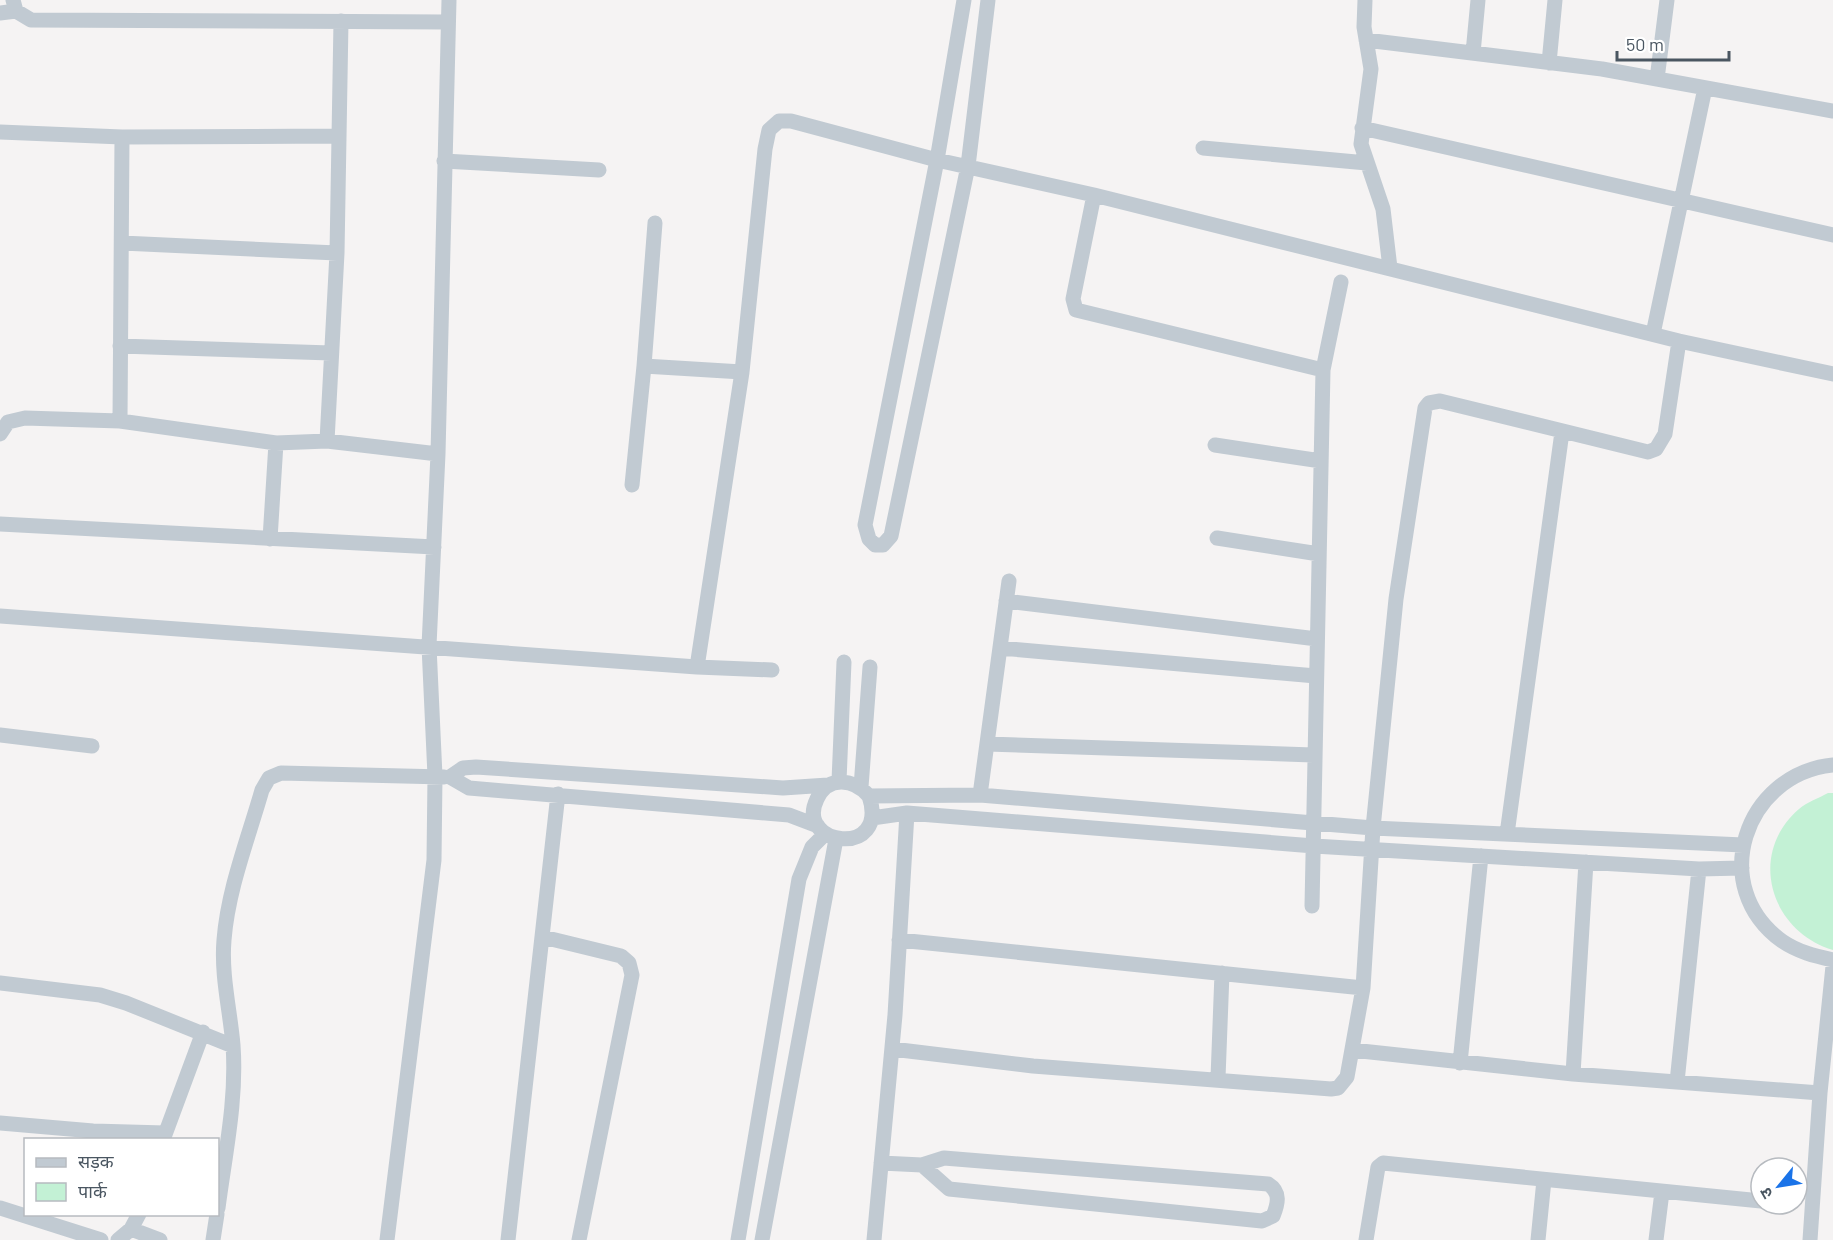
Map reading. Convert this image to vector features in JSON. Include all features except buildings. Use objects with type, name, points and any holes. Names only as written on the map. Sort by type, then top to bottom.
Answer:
[{"type":"street","points":[[387,1240],[434,860],[442,777],[429,646],[438,454],[449,0]]},
{"type":"street","points":[[964,0],[937,160],[865,525],[869,539],[876,545],[883,545],[891,536],[968,166],[988,0]]},
{"type":"street","points":[[1365,0],[1366,40],[1371,69],[1361,144],[1383,209],[1390,268]]},
{"type":"street","points":[[1473,53],[1478,0]]},
{"type":"street","points":[[1549,63],[1554,0]]},
{"type":"street","points":[[1657,79],[1667,0]]},
{"type":"street","points":[[0,13],[14,5],[32,20],[447,22]]},
{"type":"street","points":[[327,441],[337,253],[341,21]]},
{"type":"street","points":[[1366,40],[1657,79],[1833,111]]},
{"type":"street","points":[[1653,334],[1705,88]]},
{"type":"street","points":[[697,667],[742,372],[765,149],[769,130],[779,121],[791,121],[937,160],[1094,195],[1679,341],[1833,374]]},
{"type":"street","points":[[1362,128],[1833,235]]},
{"type":"street","points":[[0,132],[122,137],[338,136]]},
{"type":"street","points":[[120,421],[122,137]]},
{"type":"street","points":[[1203,148],[1367,163]]},
{"type":"street","points":[[444,161],[599,170]]},
{"type":"street","points":[[1094,195],[1073,299],[1076,310],[1323,369]]},
{"type":"street","points":[[632,484],[655,223]]},
{"type":"street","points":[[122,243],[337,253]]},
{"type":"street","points":[[1312,906],[1314,846],[1311,822],[1323,369],[1341,282]]},
{"type":"street","points":[[892,1048],[1033,1066],[1338,1088],[1347,1077],[1363,988],[1371,849],[1396,599],[1425,408],[1429,403],[1440,401],[1640,451],[1656,449],[1665,434],[1679,341]]},
{"type":"street","points":[[120,346],[331,353]]},
{"type":"street","points":[[644,366],[742,372]]},
{"type":"street","points":[[0,434],[8,422],[25,418],[120,421],[276,443],[327,441],[438,454]]},
{"type":"street","points":[[1507,834],[1562,432]]},
{"type":"street","points":[[270,539],[276,443]]},
{"type":"street","points":[[1215,445],[1321,460]]},
{"type":"street","points":[[0,524],[434,547]]},
{"type":"street","points":[[1217,538],[1319,554]]},
{"type":"street","points":[[981,795],[1009,580]]},
{"type":"street","points":[[1006,601],[1317,639]]},
{"type":"street","points":[[0,616],[697,667],[772,670]]},
{"type":"street","points":[[1000,648],[1316,676]]},
{"type":"street","points":[[762,1240],[826,833],[814,815],[815,803],[820,793],[834,783],[844,662]]},
{"type":"street","points":[[219,1201],[232,1108],[233,1046],[224,970],[227,913],[262,790],[269,778],[280,773],[297,772],[442,777],[469,788],[789,815],[826,833],[847,840],[867,829],[872,819],[872,807],[865,792],[870,667]]},
{"type":"street","points":[[0,735],[92,746]]},
{"type":"street","points":[[987,744],[1313,755]]},
{"type":"street","points":[[1833,765],[1813,767],[1782,782],[1759,806],[1743,845],[1742,868],[1748,896],[1761,921],[1774,934],[1806,955],[1833,960]]},
{"type":"street","points":[[442,777],[463,768],[476,767],[783,788],[851,782],[865,792],[981,795],[1373,828],[1743,845]]},
{"type":"street","points":[[507,1240],[558,794]]},
{"type":"street","points":[[872,819],[907,813],[1314,846],[1700,869],[1742,868]]},
{"type":"street","points":[[874,1240],[892,1048],[907,813]]},
{"type":"street","points":[[738,1240],[799,879],[812,847],[826,833]]},
{"type":"street","points":[[1460,1063],[1481,856]]},
{"type":"street","points":[[1573,1074],[1587,862]]},
{"type":"street","points":[[1677,1083],[1700,869]]},
{"type":"street","points":[[543,937],[621,956],[629,963],[632,975],[579,1240]]},
{"type":"street","points":[[900,940],[1363,988]]},
{"type":"street","points":[[1809,1170],[1820,1093],[1833,966]]},
{"type":"street","points":[[1218,1078],[1222,973]]},
{"type":"street","points":[[0,983],[100,996],[203,1032],[233,1046]]},
{"type":"street","points":[[0,1123],[164,1136],[203,1032]]},
{"type":"street","points":[[1352,1050],[1573,1074],[1820,1093]]},
{"type":"street","points":[[881,1163],[922,1165],[945,1158],[1268,1184],[1276,1191],[1278,1204],[1273,1216],[1262,1221],[949,1189],[922,1165]]},
{"type":"street","points":[[1366,1240],[1375,1179],[1378,1167],[1383,1163],[1749,1200]]},
{"type":"street","points":[[1538,1240],[1544,1179]]},
{"type":"street","points":[[1656,1240],[1662,1192]]},
{"type":"street","points":[[0,1208],[24,1216]]},
{"type":"street","points":[[25,1216],[101,1240]]},
{"type":"street","points":[[118,1240],[131,1229],[138,1216]]},
{"type":"street","points":[[213,1240],[217,1216]]},
{"type":"street","points":[[1806,1216],[1810,1240]]},
{"type":"street","points":[[131,1229],[160,1240]]},
{"type":"green space","points":[[1828,793],[1833,793],[1833,950],[1811,940],[1794,926],[1781,909],[1773,889],[1770,868],[1774,847],[1783,827],[1799,809]]}]
